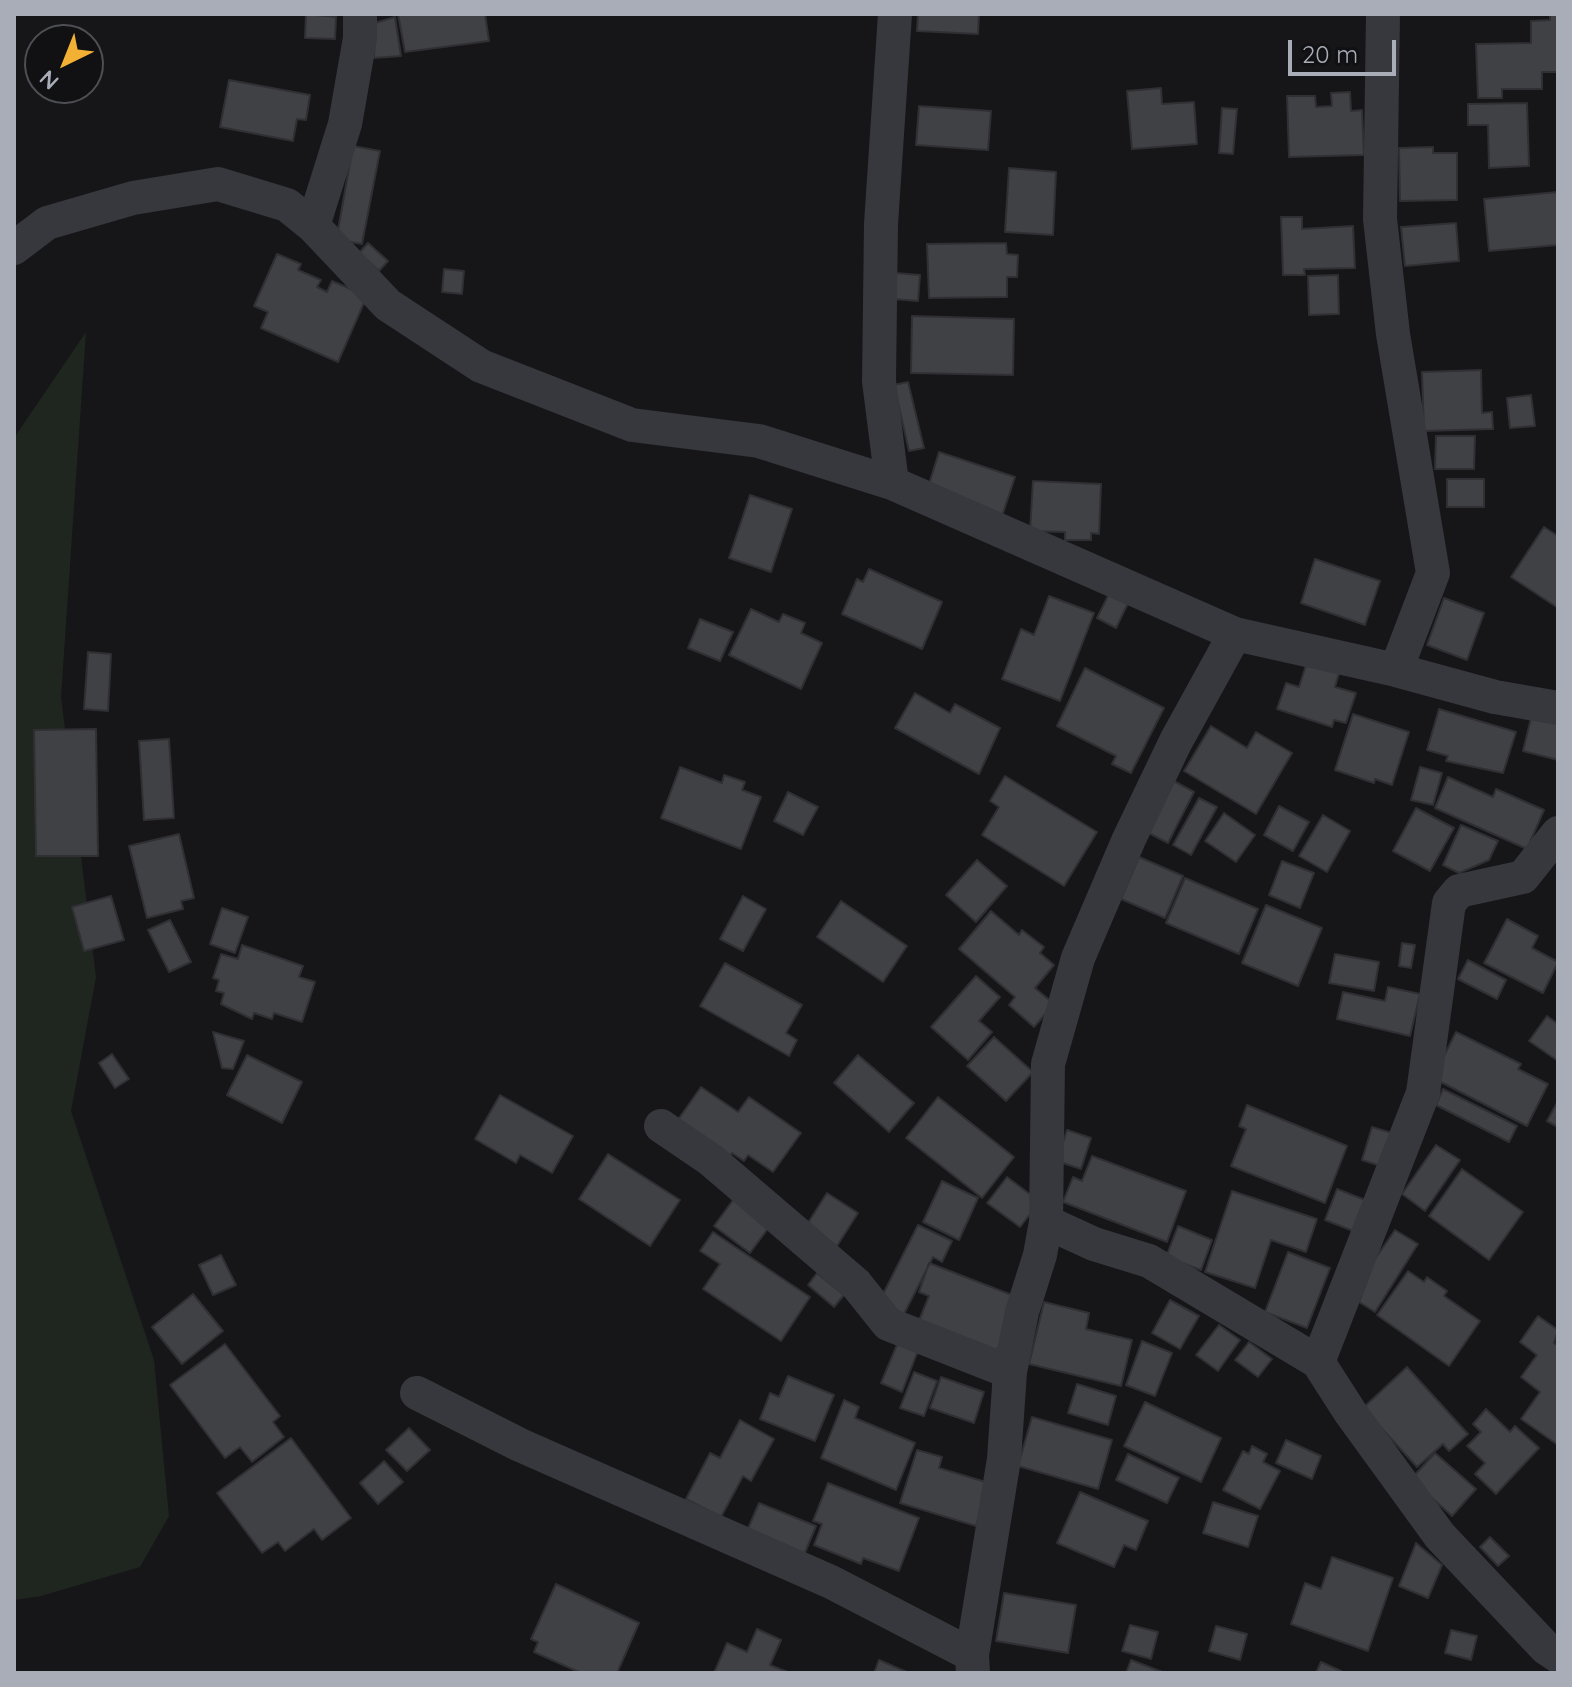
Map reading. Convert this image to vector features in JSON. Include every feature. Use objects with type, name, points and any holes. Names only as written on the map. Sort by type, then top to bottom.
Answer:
[{"type":"street","points":[[313,226],[345,124],[360,38],[360,14]]},
{"type":"street","points":[[892,483],[879,381],[881,224],[895,14]]},
{"type":"street","points":[[1383,14],[1380,219],[1393,334],[1433,573],[1396,670]]},
{"type":"street","points":[[14,248],[47,223],[133,198],[218,184],[287,205],[313,226],[388,305],[481,366],[632,425],[759,441],[892,483],[1235,634],[1396,670],[1495,697],[1558,708]]},
{"type":"street","points":[[417,1393],[520,1445],[831,1582],[973,1664],[996,1524],[1010,1372],[1046,1222],[1048,1064],[1078,958],[1176,741],[1235,634]]},
{"type":"street","points":[[1318,1362],[1423,1093],[1449,903],[1459,891],[1523,877],[1558,833]]},
{"type":"street","points":[[661,1126],[711,1160],[856,1284],[888,1324],[1010,1372]]},
{"type":"street","points":[[1046,1222],[1094,1244],[1149,1261],[1318,1362],[1350,1412],[1440,1536],[1546,1648],[1558,1656]]},
{"type":"shaded area","points":[[86,332],[61,697],[96,977],[71,1111],[154,1360],[169,1516],[140,1567],[41,1596],[14,1600],[14,438]]},
{"type":"building","points":[[306,14],[336,17],[335,39],[305,38]]},
{"type":"building","points":[[398,14],[485,14],[489,41],[405,52]]},
{"type":"building","points":[[918,14],[979,14],[978,34],[917,31]]},
{"type":"building","points":[[1550,14],[1558,14],[1558,72],[1542,72],[1542,89],[1502,89],[1502,98],[1478,98],[1476,44],[1531,43],[1531,21],[1550,20]]},
{"type":"building","points":[[395,17],[401,56],[374,58],[375,23]]},
{"type":"building","points":[[229,80],[310,95],[306,120],[297,119],[293,141],[220,127]]},
{"type":"building","points":[[1161,88],[1162,104],[1194,102],[1197,144],[1132,149],[1127,91]]},
{"type":"building","points":[[1350,92],[1351,111],[1362,110],[1364,155],[1289,157],[1287,96],[1315,96],[1316,107],[1332,106],[1331,93]]},
{"type":"building","points":[[1527,103],[1529,166],[1489,168],[1488,125],[1468,125],[1468,104]]},
{"type":"building","points":[[919,106],[991,111],[988,150],[916,145]]},
{"type":"building","points":[[1222,108],[1237,109],[1233,154],[1219,153]]},
{"type":"building","points":[[353,146],[380,151],[362,244],[345,241],[338,230]]},
{"type":"building","points":[[1433,147],[1433,153],[1457,153],[1457,200],[1400,201],[1399,148]]},
{"type":"building","points":[[1009,168],[1056,172],[1053,235],[1005,232]]},
{"type":"building","points":[[1557,192],[1558,245],[1489,251],[1484,199]]},
{"type":"building","points":[[1281,217],[1302,217],[1302,229],[1353,226],[1355,268],[1304,269],[1305,275],[1283,275]]},
{"type":"building","points":[[1456,223],[1459,261],[1405,266],[1401,227]]},
{"type":"building","points":[[368,243],[388,261],[379,271],[359,253]]},
{"type":"building","points":[[1006,243],[1007,254],[1018,255],[1017,277],[1007,277],[1007,297],[929,298],[927,244]]},
{"type":"building","points":[[277,254],[301,264],[298,270],[321,280],[317,287],[327,292],[332,281],[367,296],[338,362],[261,328],[268,312],[254,306]]},
{"type":"building","points":[[444,269],[464,271],[462,294],[442,292]]},
{"type":"building","points":[[895,273],[920,275],[918,301],[893,299]]},
{"type":"building","points":[[1338,275],[1339,314],[1309,315],[1308,276]]},
{"type":"building","points":[[912,316],[1014,319],[1013,375],[911,373]]},
{"type":"building","points":[[1481,370],[1482,413],[1492,412],[1493,429],[1424,431],[1422,372]]},
{"type":"building","points":[[908,382],[924,448],[909,451],[894,385]]},
{"type":"building","points":[[1531,395],[1535,426],[1510,428],[1507,398]]},
{"type":"building","points":[[1436,436],[1475,436],[1474,469],[1435,469]]},
{"type":"building","points":[[939,452],[1015,477],[1001,519],[926,494]]},
{"type":"building","points":[[1447,479],[1484,479],[1484,507],[1447,507]]},
{"type":"building","points":[[1033,481],[1101,484],[1099,534],[1091,533],[1091,540],[1065,540],[1065,532],[1030,531]]},
{"type":"building","points":[[750,495],[792,509],[771,572],[729,558]]},
{"type":"building","points":[[1544,527],[1558,536],[1558,608],[1511,577]]},
{"type":"building","points":[[1315,559],[1380,581],[1365,625],[1301,603]]},
{"type":"building","points":[[869,569],[942,602],[922,649],[842,614],[857,579],[863,582]]},
{"type":"building","points":[[1112,588],[1131,597],[1116,628],[1097,618]]},
{"type":"building","points":[[1049,596],[1094,613],[1060,701],[1002,679],[1021,629],[1034,635]]},
{"type":"building","points":[[1444,598],[1484,613],[1467,660],[1427,645]]},
{"type":"building","points":[[751,609],[779,622],[783,614],[805,623],[801,633],[822,643],[801,689],[729,655]]},
{"type":"building","points":[[700,619],[733,632],[720,661],[688,648]]},
{"type":"building","points":[[88,652],[111,654],[108,711],[84,709]]},
{"type":"building","points":[[1309,656],[1341,666],[1335,687],[1356,693],[1346,723],[1334,720],[1332,727],[1277,709],[1286,683],[1299,687]]},
{"type":"building","points":[[1085,668],[1164,708],[1131,773],[1112,764],[1116,756],[1057,726]]},
{"type":"building","points":[[915,693],[950,713],[955,704],[1000,728],[979,774],[895,728]]},
{"type":"building","points":[[1439,709],[1516,732],[1503,773],[1446,761],[1448,756],[1427,750]]},
{"type":"building","points":[[1353,714],[1409,732],[1392,785],[1375,779],[1374,783],[1335,770]]},
{"type":"building","points":[[1532,714],[1558,721],[1558,760],[1523,751]]},
{"type":"building","points":[[1211,726],[1247,748],[1256,732],[1292,753],[1256,814],[1184,771]]},
{"type":"building","points":[[96,729],[98,856],[36,856],[34,730]]},
{"type":"building","points":[[169,739],[174,818],[144,820],[139,741]]},
{"type":"building","points":[[680,767],[722,783],[724,775],[745,782],[742,790],[761,797],[741,849],[661,818]]},
{"type":"building","points":[[1420,767],[1442,773],[1433,805],[1411,800]]},
{"type":"building","points":[[1005,776],[1097,832],[1064,886],[982,835],[999,807],[990,801]]},
{"type":"building","points":[[1448,777],[1493,797],[1496,789],[1544,810],[1527,849],[1435,808]]},
{"type":"building","points":[[1172,780],[1194,792],[1168,843],[1145,831]]},
{"type":"building","points":[[788,792],[818,807],[803,835],[774,821]]},
{"type":"building","points":[[1199,798],[1217,807],[1191,855],[1173,845]]},
{"type":"building","points":[[1279,806],[1309,822],[1293,851],[1264,835]]},
{"type":"building","points":[[1416,808],[1454,828],[1430,871],[1393,851]]},
{"type":"building","points":[[1224,813],[1255,835],[1236,862],[1205,841]]},
{"type":"building","points":[[1323,815],[1350,831],[1327,872],[1299,856]]},
{"type":"building","points":[[1461,825],[1498,841],[1489,860],[1459,873],[1443,865]]},
{"type":"building","points":[[179,834],[194,898],[181,901],[183,909],[147,918],[129,846]]},
{"type":"building","points":[[1139,857],[1183,876],[1165,918],[1121,899]]},
{"type":"building","points":[[977,860],[1007,886],[976,922],[946,895]]},
{"type":"building","points":[[1282,861],[1314,873],[1300,908],[1269,895]]},
{"type":"building","points":[[1185,878],[1258,909],[1239,954],[1166,923]]},
{"type":"building","points":[[111,896],[124,940],[84,951],[72,907]]},
{"type":"building","points":[[743,896],[766,909],[743,951],[720,939]]},
{"type":"building","points":[[841,901],[907,946],[883,982],[817,937]]},
{"type":"building","points":[[1266,905],[1322,928],[1298,986],[1242,963]]},
{"type":"building","points":[[222,908],[248,917],[235,953],[210,944]]},
{"type":"building","points":[[991,911],[1019,935],[1022,930],[1044,947],[1040,953],[1054,965],[1035,988],[1054,1004],[1034,1027],[1009,1005],[1015,997],[959,949]]},
{"type":"building","points":[[1507,919],[1538,936],[1532,948],[1558,962],[1543,993],[1484,963]]},
{"type":"building","points":[[170,920],[191,962],[169,972],[148,930]]},
{"type":"building","points":[[1402,943],[1415,945],[1411,968],[1399,966]]},
{"type":"building","points":[[242,945],[303,966],[299,977],[315,982],[302,1022],[274,1013],[272,1019],[254,1013],[252,1019],[221,1004],[224,993],[216,991],[219,980],[213,978],[221,954],[238,959]]},
{"type":"building","points":[[1335,954],[1379,962],[1374,991],[1329,983]]},
{"type":"building","points":[[1468,960],[1506,980],[1497,999],[1458,979]]},
{"type":"building","points":[[725,963],[802,1005],[786,1033],[797,1040],[789,1056],[700,1006]]},
{"type":"building","points":[[976,976],[1000,997],[979,1021],[992,1032],[968,1060],[931,1027]]},
{"type":"building","points":[[1388,987],[1420,994],[1410,1036],[1337,1019],[1343,992],[1385,1001]]},
{"type":"building","points":[[1547,1016],[1558,1024],[1558,1061],[1529,1041]]},
{"type":"building","points":[[213,1032],[244,1041],[233,1069],[222,1068]]},
{"type":"building","points":[[1456,1032],[1521,1064],[1518,1069],[1548,1084],[1527,1126],[1433,1078]]},
{"type":"building","points":[[994,1037],[1033,1072],[1006,1101],[967,1066]]},
{"type":"building","points":[[112,1054],[129,1079],[115,1088],[99,1063]]},
{"type":"building","points":[[247,1055],[302,1082],[282,1123],[227,1095]]},
{"type":"building","points":[[858,1055],[914,1103],[889,1132],[834,1083]]},
{"type":"building","points":[[701,1087],[738,1112],[749,1097],[801,1133],[773,1172],[748,1155],[744,1161],[732,1153],[729,1157],[677,1121]]},
{"type":"building","points":[[1443,1089],[1517,1126],[1509,1142],[1436,1105]]},
{"type":"building","points":[[500,1095],[573,1136],[552,1173],[520,1155],[516,1163],[475,1139]]},
{"type":"building","points":[[938,1097],[1014,1157],[982,1198],[906,1138]]},
{"type":"building","points":[[1558,1101],[1558,1127],[1547,1121]]},
{"type":"building","points":[[1247,1105],[1347,1146],[1325,1203],[1231,1166],[1246,1129],[1239,1126]]},
{"type":"building","points":[[1372,1127],[1392,1133],[1381,1166],[1362,1160]]},
{"type":"building","points":[[1067,1130],[1091,1138],[1081,1169],[1057,1161]]},
{"type":"building","points":[[1436,1145],[1460,1160],[1425,1211],[1402,1194]]},
{"type":"building","points":[[608,1154],[680,1200],[650,1246],[579,1199]]},
{"type":"building","points":[[1092,1156],[1186,1191],[1167,1242],[1063,1202],[1073,1177],[1082,1181]]},
{"type":"building","points":[[1462,1169],[1523,1212],[1489,1260],[1429,1216]]},
{"type":"building","points":[[1007,1177],[1031,1195],[1031,1213],[1020,1227],[987,1203]]},
{"type":"building","points":[[942,1181],[978,1198],[959,1240],[923,1222]]},
{"type":"building","points":[[1337,1189],[1373,1203],[1361,1234],[1325,1220]]},
{"type":"building","points":[[1232,1191],[1317,1219],[1306,1252],[1271,1240],[1255,1288],[1205,1272]]},
{"type":"building","points":[[827,1193],[858,1213],[837,1246],[806,1226]]},
{"type":"building","points":[[736,1196],[772,1223],[750,1253],[714,1226]]},
{"type":"building","points":[[918,1225],[952,1241],[942,1262],[933,1257],[904,1314],[879,1302]]},
{"type":"building","points":[[1178,1226],[1212,1240],[1201,1270],[1166,1257]]},
{"type":"building","points":[[1395,1230],[1418,1244],[1375,1312],[1359,1302],[1375,1259]]},
{"type":"building","points":[[713,1232],[810,1297],[781,1341],[703,1289],[720,1264],[700,1251]]},
{"type":"building","points":[[1288,1252],[1330,1268],[1307,1328],[1265,1312]]},
{"type":"building","points":[[221,1255],[236,1285],[213,1295],[199,1265]]},
{"type":"building","points":[[929,1263],[1017,1297],[996,1354],[918,1323],[929,1296],[919,1292]]},
{"type":"building","points":[[1408,1271],[1424,1282],[1427,1277],[1447,1291],[1444,1296],[1480,1321],[1449,1366],[1377,1315]]},
{"type":"building","points":[[817,1273],[844,1295],[834,1307],[808,1285]]},
{"type":"building","points":[[193,1294],[223,1331],[182,1364],[152,1327]]},
{"type":"building","points":[[1170,1300],[1199,1316],[1180,1349],[1152,1333]]},
{"type":"building","points":[[1044,1302],[1089,1313],[1086,1329],[1132,1340],[1121,1386],[1029,1364]]},
{"type":"building","points":[[1538,1316],[1558,1330],[1554,1343],[1558,1346],[1558,1445],[1521,1419],[1540,1392],[1521,1377],[1537,1355],[1520,1342]]},
{"type":"building","points":[[1219,1325],[1240,1340],[1218,1371],[1196,1355]]},
{"type":"building","points":[[899,1340],[919,1348],[902,1392],[881,1383]]},
{"type":"building","points":[[1142,1341],[1172,1353],[1155,1396],[1126,1385]]},
{"type":"building","points":[[1249,1342],[1272,1359],[1258,1377],[1235,1360]]},
{"type":"building","points":[[225,1344],[280,1416],[273,1422],[284,1437],[252,1462],[240,1447],[225,1458],[170,1385]]},
{"type":"building","points":[[1407,1367],[1468,1434],[1449,1451],[1443,1444],[1417,1467],[1363,1408]]},
{"type":"building","points":[[914,1372],[937,1381],[924,1416],[900,1408]]},
{"type":"building","points":[[788,1376],[834,1395],[815,1441],[760,1419],[770,1393],[779,1397]]},
{"type":"building","points":[[941,1377],[984,1392],[974,1423],[930,1408]]},
{"type":"building","points":[[1077,1384],[1116,1396],[1108,1425],[1068,1413]]},
{"type":"building","points":[[844,1400],[859,1407],[855,1418],[915,1443],[896,1490],[821,1458]]},
{"type":"building","points":[[1145,1402],[1221,1438],[1201,1482],[1124,1446]]},
{"type":"building","points":[[1486,1409],[1510,1432],[1515,1426],[1539,1448],[1496,1494],[1475,1474],[1485,1463],[1467,1446],[1481,1432],[1473,1424]]},
{"type":"building","points":[[1032,1417],[1112,1440],[1098,1489],[1018,1466]]},
{"type":"building","points":[[740,1420],[774,1439],[751,1481],[743,1476],[721,1517],[686,1499],[710,1453],[720,1458]]},
{"type":"building","points":[[409,1428],[430,1450],[407,1471],[386,1450]]},
{"type":"building","points":[[291,1438],[351,1518],[322,1540],[314,1529],[285,1551],[278,1542],[262,1553],[217,1493]]},
{"type":"building","points":[[1286,1440],[1321,1456],[1312,1479],[1276,1463]]},
{"type":"building","points":[[1252,1446],[1267,1454],[1263,1462],[1280,1471],[1260,1509],[1223,1490],[1243,1451],[1249,1454]]},
{"type":"building","points":[[917,1450],[942,1457],[939,1468],[989,1483],[976,1526],[900,1503]]},
{"type":"building","points":[[1435,1453],[1476,1489],[1452,1516],[1411,1479]]},
{"type":"building","points":[[1128,1454],[1179,1478],[1167,1503],[1116,1480]]},
{"type":"building","points":[[384,1461],[403,1482],[378,1504],[360,1483]]},
{"type":"building","points":[[828,1483],[919,1518],[899,1571],[863,1558],[861,1564],[814,1545],[822,1524],[813,1521]]},
{"type":"building","points":[[1080,1492],[1148,1521],[1136,1550],[1124,1545],[1114,1567],[1057,1543]]},
{"type":"building","points":[[1213,1502],[1258,1516],[1248,1547],[1203,1533]]},
{"type":"building","points":[[759,1503],[816,1526],[804,1555],[747,1531]]},
{"type":"building","points":[[1490,1537],[1509,1556],[1498,1566],[1480,1547]]},
{"type":"building","points":[[1416,1543],[1442,1565],[1428,1598],[1399,1586]]},
{"type":"building","points":[[1332,1557],[1393,1578],[1368,1651],[1291,1624],[1305,1583],[1321,1589]]},
{"type":"building","points":[[556,1584],[639,1623],[617,1673],[581,1673],[534,1652],[538,1642],[531,1639]]},
{"type":"building","points":[[1004,1593],[1076,1605],[1068,1653],[996,1641]]},
{"type":"building","points":[[1130,1625],[1158,1632],[1151,1659],[1122,1651]]},
{"type":"building","points":[[1216,1626],[1247,1634],[1240,1660],[1209,1651]]},
{"type":"building","points":[[757,1629],[781,1640],[770,1665],[790,1673],[714,1673],[727,1643],[747,1652]]},
{"type":"building","points":[[1451,1630],[1477,1636],[1471,1660],[1445,1653]]},
{"type":"building","points":[[879,1660],[909,1673],[874,1673]]},
{"type":"building","points":[[1131,1660],[1165,1673],[1126,1673]]},
{"type":"building","points":[[1321,1662],[1341,1671],[1340,1673],[1316,1673]]}]
